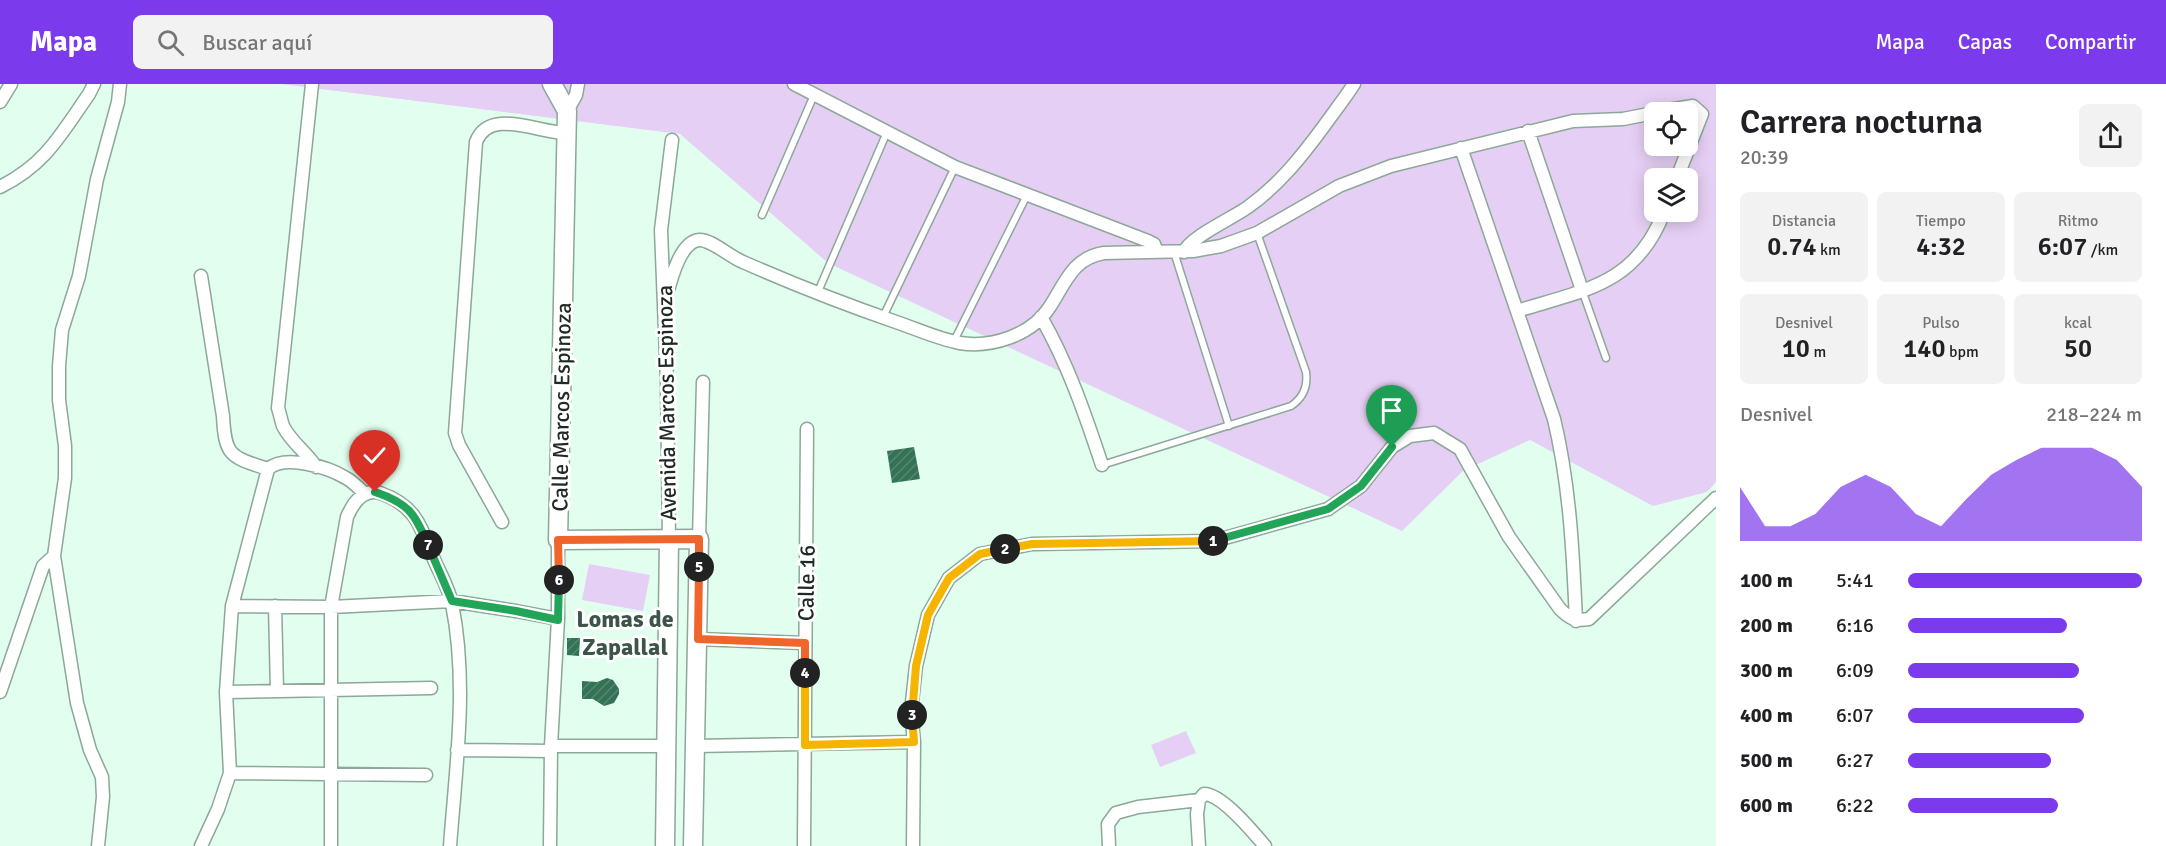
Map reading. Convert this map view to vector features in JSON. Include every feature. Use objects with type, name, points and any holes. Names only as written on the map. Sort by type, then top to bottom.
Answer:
[{"type":"street","points":[[0,102],[10,84]]},
{"type":"street","points":[[0,187],[22,175],[48,153],[94,84]]},
{"type":"street","points":[[98,846],[103,797],[102,777],[90,750],[78,703],[54,556],[64,478],[59,366],[62,330],[79,276],[97,179],[118,102],[120,84]]},
{"type":"street","points":[[312,84],[278,408],[288,434],[316,467]]},
{"type":"street","points":[[552,84],[567,111]]},
{"type":"street","points":[[567,111],[576,95],[578,84]]},
{"type":"street","points":[[794,84],[956,167],[1148,241],[1154,244],[1157,252]]},
{"type":"street","points":[[1179,252],[1196,238],[1241,212],[1282,179],[1296,164],[1354,84]]},
{"type":"street","name":"Calle Marcos Espinoza","points":[[550,846],[558,620],[567,111]]},
{"type":"street","points":[[1698,111],[1702,114],[1698,124]]},
{"type":"street","points":[[664,305],[673,273],[683,251],[691,243],[699,240],[710,241],[731,257],[817,294],[954,341],[972,344],[994,342],[1023,331],[1041,317],[1072,270],[1084,259],[1104,253],[1179,252],[1221,246],[1257,233],[1355,179],[1400,164],[1528,131],[1573,122],[1623,119],[1644,114]]},
{"type":"street","points":[[502,522],[459,446],[455,433],[476,142],[486,128],[498,122],[556,134],[567,134]]},
{"type":"street","points":[[1528,131],[1582,290]]},
{"type":"street","name":"Avenida Marcos Espinoza","points":[[665,846],[669,540],[661,230],[672,140]]},
{"type":"street","points":[[1461,148],[1545,390],[1561,448],[1569,500],[1576,621]]},
{"type":"street","points":[[1516,311],[1616,277],[1648,245],[1660,222]]},
{"type":"street","points":[[201,276],[224,437],[229,451],[239,460],[268,469]]},
{"type":"street","points":[[1041,317],[1056,343],[1077,390],[1102,465]]},
{"type":"street","name":"Avenida Marcos Espinoza","points":[[693,846],[703,382]]},
{"type":"street","name":"Calle 16","points":[[804,846],[807,429]]},
{"type":"street","points":[[913,846],[914,742],[911,711],[916,666],[928,615],[949,578],[980,554],[1032,544],[1214,541],[1328,509],[1361,486],[1392,447],[1410,436],[1434,434],[1460,449],[1509,537],[1560,609],[1576,621],[1589,619],[1716,498]]},
{"type":"street","points":[[201,846],[218,809],[230,773],[226,692],[232,606],[268,469],[274,463],[288,461],[316,467],[346,478],[364,494]]},
{"type":"street","points":[[331,846],[331,607],[347,517],[352,505],[364,494],[375,492],[402,503],[411,512],[422,529],[452,601],[458,646],[460,687],[450,846]]},
{"type":"street","points":[[558,540],[699,539]]},
{"type":"street","points":[[0,692],[43,566],[54,556]]},
{"type":"street","points":[[232,606],[331,607],[452,601],[558,620]]},
{"type":"street","points":[[275,606],[277,691]]},
{"type":"street","points":[[698,639],[805,643]]},
{"type":"street","points":[[226,692],[431,688]]},
{"type":"street","points":[[695,746],[914,742]]},
{"type":"street","points":[[457,750],[666,746]]},
{"type":"street","points":[[230,773],[426,776]]},
{"type":"street","points":[[1199,846],[1197,814],[1199,800],[1204,794],[1212,794],[1248,825],[1265,846]]},
{"type":"street","points":[[1109,846],[1108,824],[1116,813],[1138,807],[1199,800]]},
{"type":"lane","points":[[762,215],[814,94]]},
{"type":"lane","points":[[817,294],[887,132]]},
{"type":"lane","points":[[883,317],[956,167]]},
{"type":"lane","points":[[954,341],[1027,194]]},
{"type":"lane","points":[[1102,465],[1291,406],[1300,399],[1306,387],[1306,372],[1257,233]]},
{"type":"lane","points":[[1179,252],[1229,426]]},
{"type":"lane","points":[[1582,290],[1606,358]]},
{"type":"shaded area","points":[[281,84],[1716,84],[1716,482],[1707,492],[1653,506],[1530,440],[1463,471],[1402,531],[828,263],[680,134]]},
{"type":"shaded area","points":[[589,564],[650,575],[643,611],[582,600]]},
{"type":"shaded area","points":[[1186,731],[1196,753],[1160,767],[1151,745]]},
{"type":"building","points":[[914,447],[920,479],[892,483],[887,451]]},
{"type":"building","points":[[567,638],[580,638],[579,656],[567,655]]},
{"type":"building","points":[[607,678],[613,680],[619,689],[614,703],[604,706],[593,699],[582,699],[582,681],[597,682]]},
{"type":"district","name":"Lomas de Zapallal","points":[[625,633]]},
{"type":"route","points":[[375,492],[402,503],[411,512],[422,529],[452,601],[558,620],[558,540],[699,539],[698,639],[805,643],[805,745],[914,742],[911,711],[916,666],[928,615],[949,578],[980,554],[1032,544],[1214,541],[1328,509],[1361,486],[1392,447]]}]
